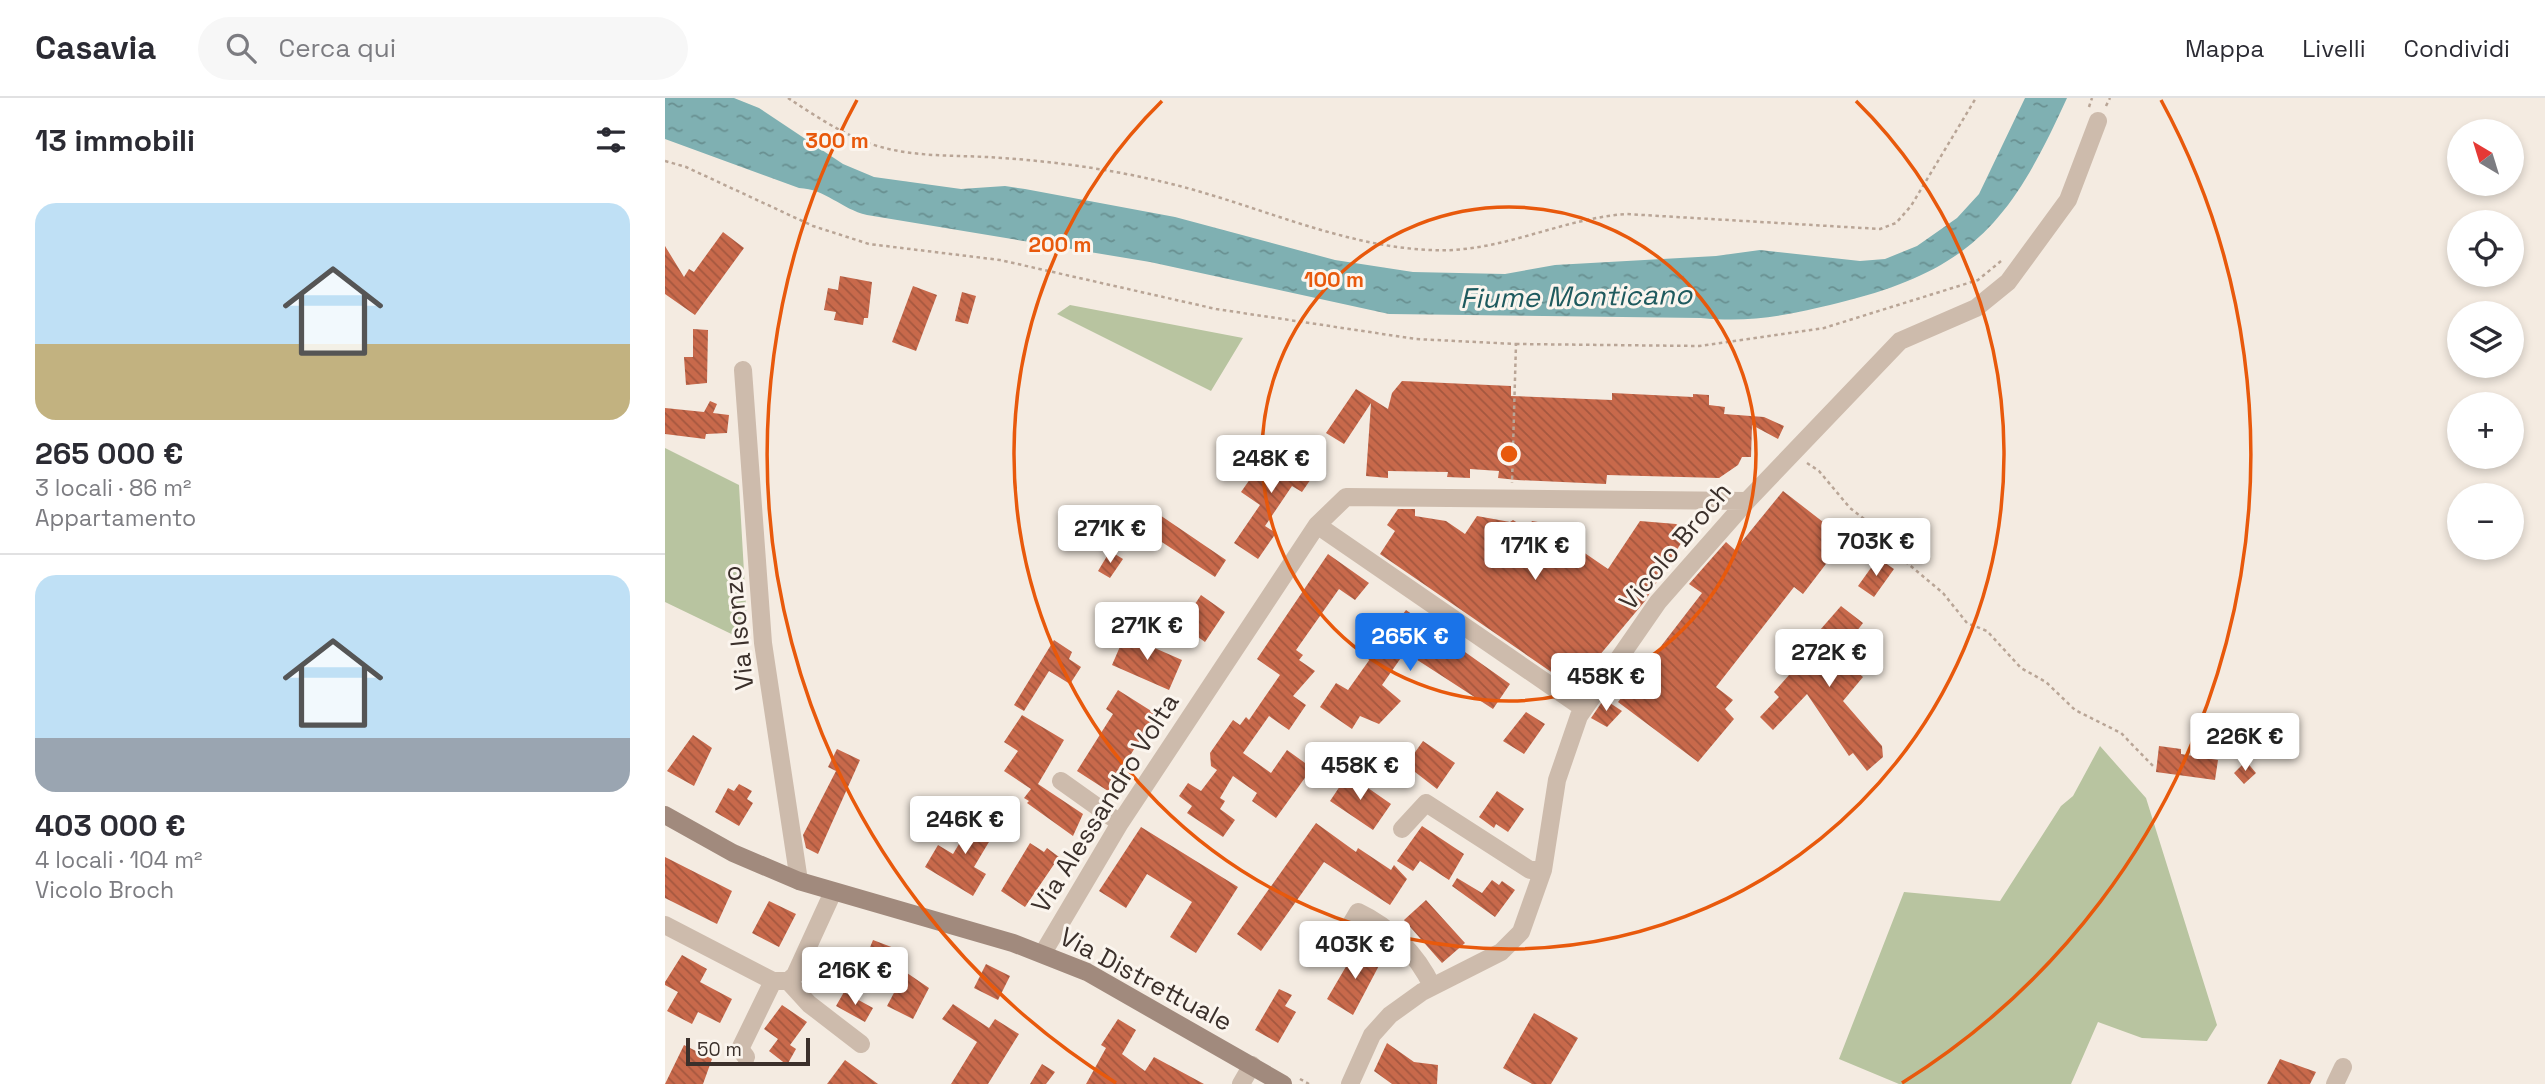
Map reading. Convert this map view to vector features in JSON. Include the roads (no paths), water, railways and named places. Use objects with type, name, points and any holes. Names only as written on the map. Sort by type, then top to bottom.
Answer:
[{"type":"main road","name":"Via Distrettuale","points":[[665,815],[733,853],[799,881],[1043,953],[1128,994],[1283,1084]]},
{"type":"street","name":"Vicolo Broch","points":[[1350,1084],[1372,1035],[1380,1025],[1432,986],[1511,944],[1527,919],[1543,870],[1557,780],[1583,708],[1658,603],[1747,501],[1900,341],[1976,308],[2008,282],[2068,200],[2093,116]]},
{"type":"street","name":"Via Isonzo","points":[[743,370],[763,643],[799,881]]},
{"type":"street","name":"Via Alessandro Volta","points":[[1043,953],[1120,823],[1317,525],[1346,497],[1747,501]]},
{"type":"street","points":[[1317,525],[1583,708]]},
{"type":"street","points":[[1061,781],[1120,823]]},
{"type":"street","points":[[1402,829],[1426,803],[1530,870],[1543,870]]},
{"type":"street","points":[[746,1058],[740,1049],[781,981],[795,975],[833,892]]},
{"type":"street","points":[[1338,946],[1358,912],[1381,923],[1422,964],[1432,986]]},
{"type":"street","points":[[666,928],[781,981],[861,1044]]},
{"type":"street","points":[[1241,1084],[1252,1065]]},
{"type":"water","name":"Fiume Monticano","points":[[665,98],[734,98],[759,108],[843,164],[874,177],[961,189],[1005,186],[1025,189],[1175,217],[1335,260],[1413,272],[1505,274],[1555,265],[1716,256],[1760,250],[1860,261],[1885,259],[1917,246],[1957,218],[1979,194],[2025,98],[2067,98],[2047,141],[2006,208],[1982,234],[1955,256],[1923,274],[1884,290],[1838,303],[1770,317],[1720,319],[1389,314],[1150,262],[867,215],[826,195],[799,188],[665,139]]}]
